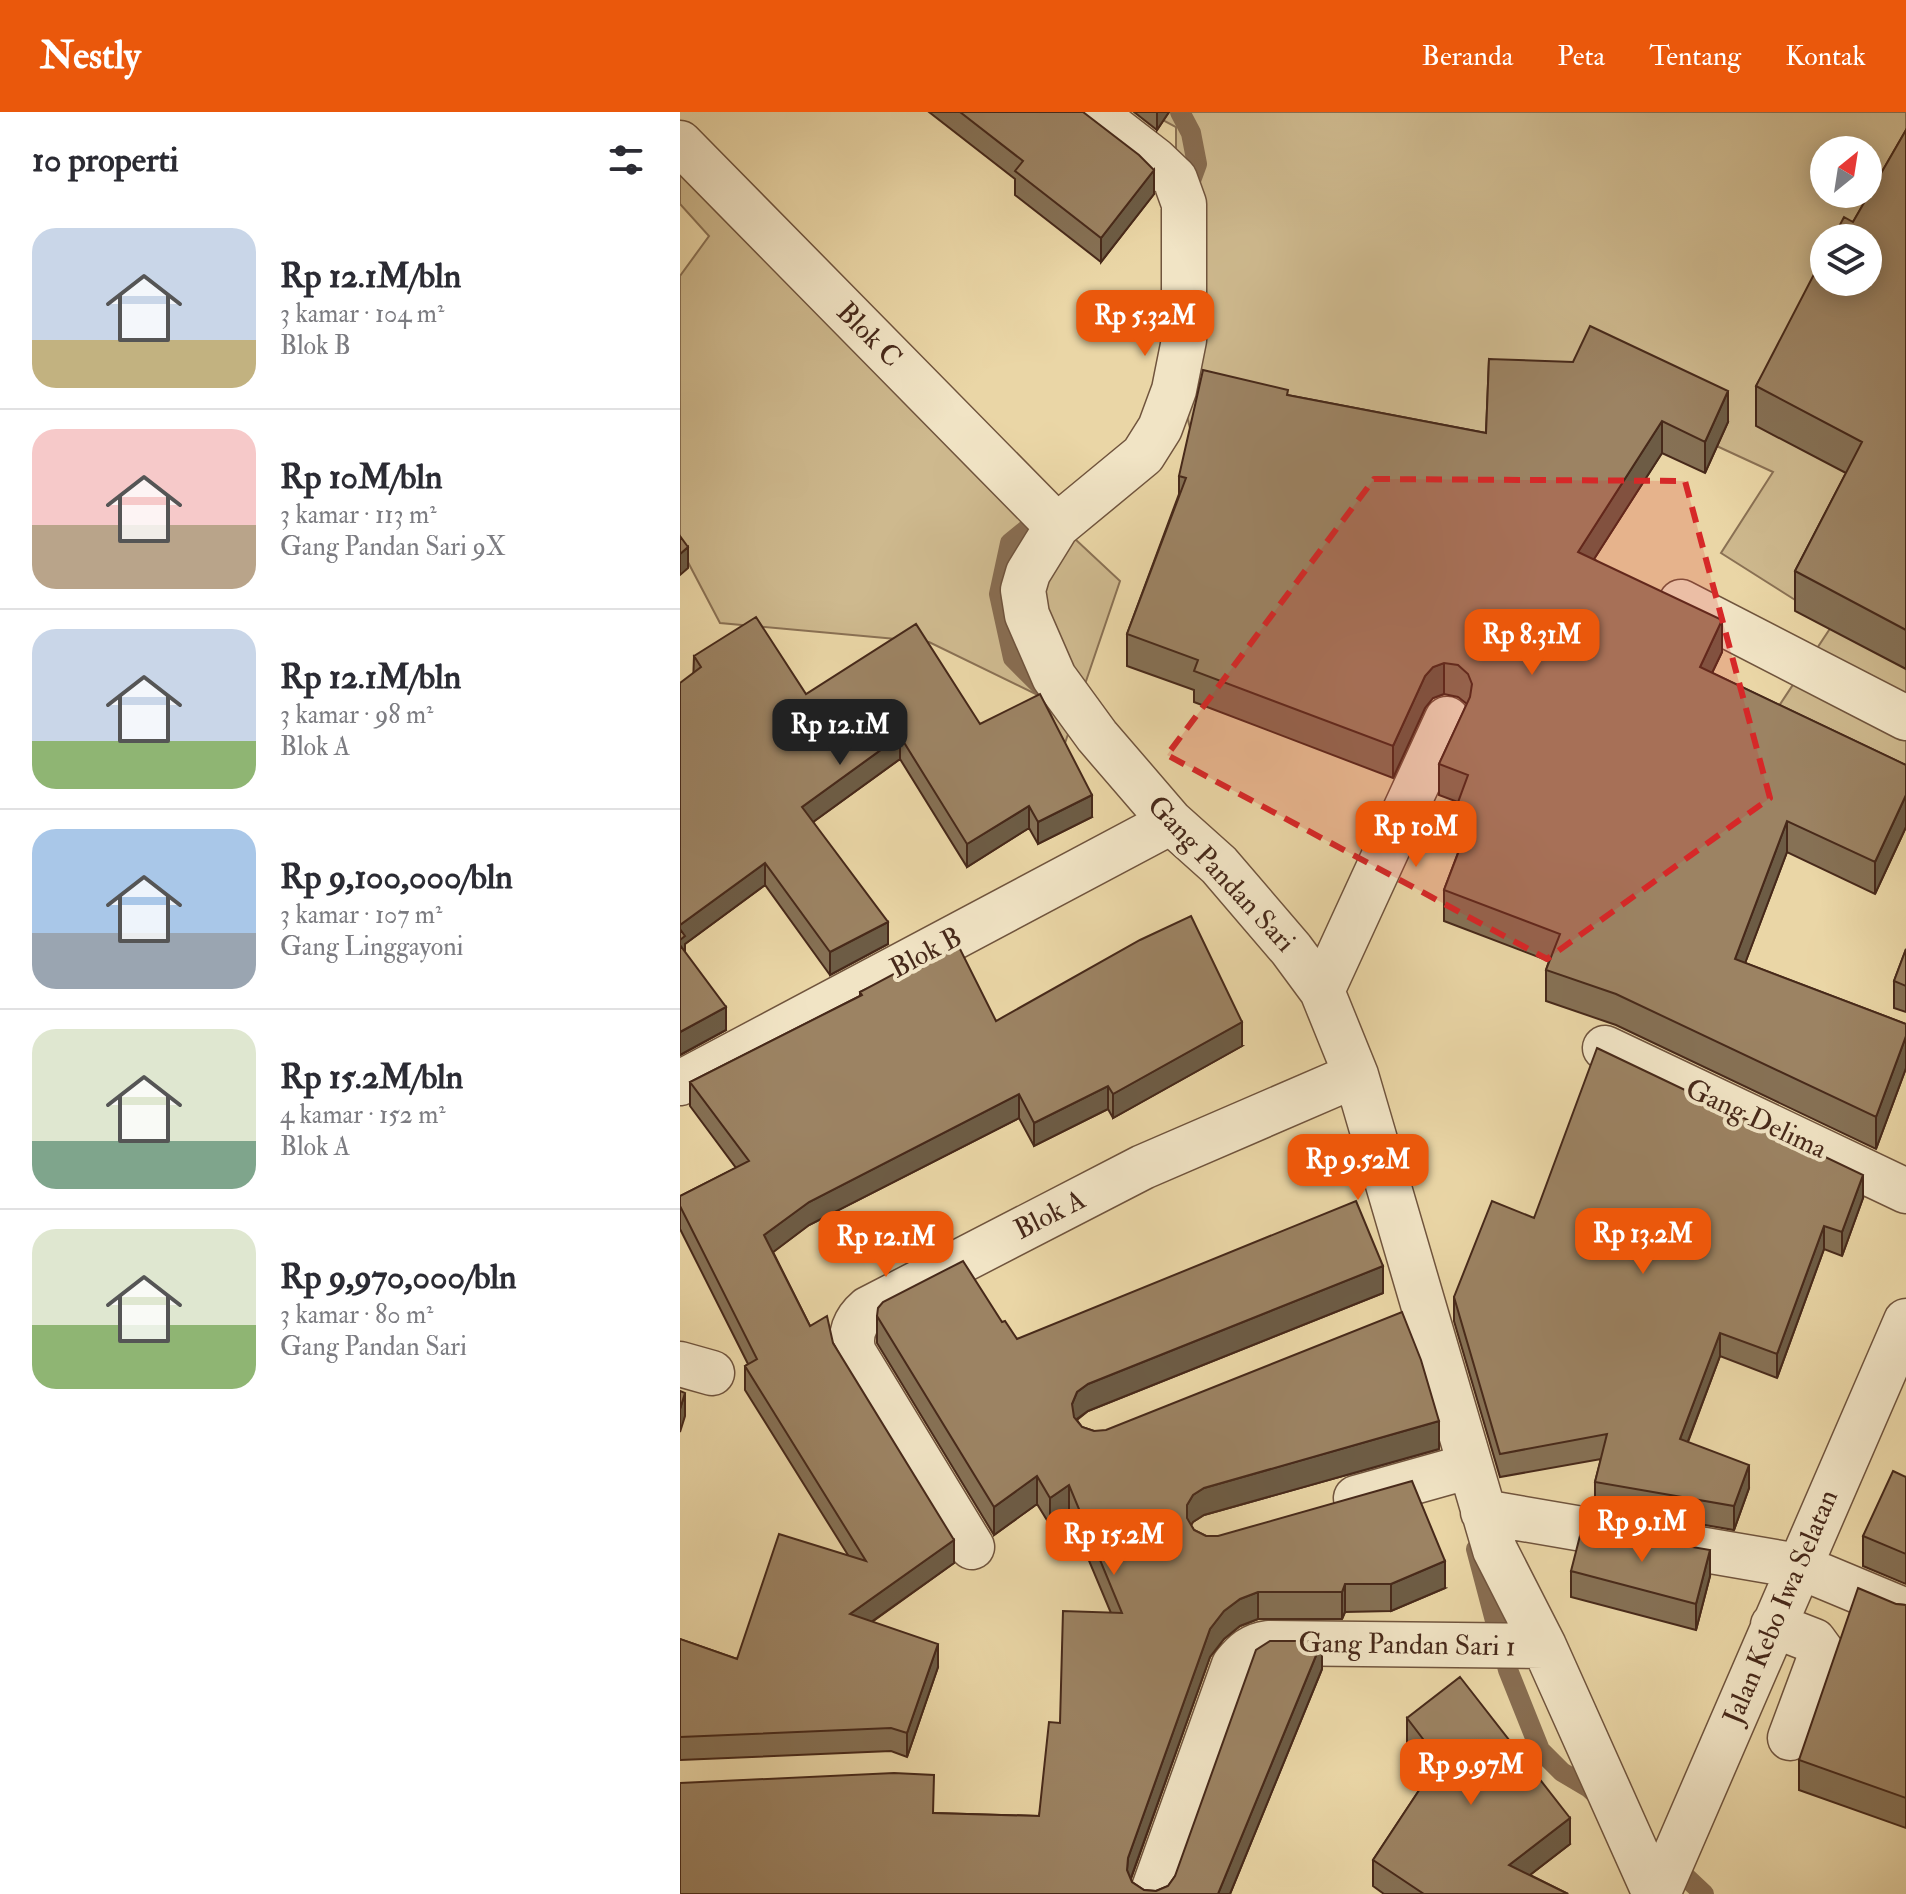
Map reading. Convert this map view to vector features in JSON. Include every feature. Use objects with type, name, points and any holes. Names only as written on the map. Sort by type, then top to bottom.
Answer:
[{"type":"street","name":"Gang Pandan Sari","points":[[1093,112],[1155,160],[1175,179],[1180,191],[1184,204],[1184,340],[1174,390],[1160,428],[1143,455],[1057,526],[1028,573],[1023,590],[1027,615],[1054,677],[1097,736],[1171,822],[1219,865],[1291,949],[1322,991],[1356,1075],[1408,1310],[1470,1466],[1495,1550],[1544,1646],[1657,1894]]},
{"type":"street","name":"Blok C","points":[[680,143],[1057,526]]},
{"type":"street","points":[[1681,602],[1906,718]]},
{"type":"street","points":[[1322,991],[1447,719]]},
{"type":"street","name":"Blok B","points":[[680,1083],[1171,822]]},
{"type":"street","name":"Gang Delima","points":[[1605,1048],[1906,1191]]},
{"type":"street","name":"Blok A","points":[[972,1547],[854,1353],[852,1335],[860,1316],[868,1309],[1143,1167],[1356,1075]]},
{"type":"street","name":"Jalan Kebo Iwa Selatan","points":[[1657,1894],[1906,1321]]},
{"type":"street","points":[[1318,1509],[1470,1466]]},
{"type":"street","points":[[1483,1512],[1798,1566],[1906,1611]]},
{"type":"street","points":[[1773,1625],[1814,1641],[1822,1652],[1790,1738]]},
{"type":"street","name":"Gang Pandan Sari 1","points":[[1152,1894],[1234,1665],[1246,1651],[1268,1643],[1544,1646]]},
{"type":"highlighted area","points":[[1374,479],[1685,481],[1770,798],[1547,959],[1167,755]]},
{"type":"shaded area","points":[[1148,112],[1906,112],[1906,794],[1773,715],[1833,624],[1721,553],[1773,472],[1604,394],[1498,480],[1196,451],[1176,374],[1176,127]]},
{"type":"shaded area","points":[[680,151],[844,323],[1120,581],[1064,746],[1044,698],[929,642],[720,623],[680,547],[680,276],[709,236],[680,204]]},
{"type":"building","points":[[960,112],[1083,112],[1154,170],[1101,238],[1015,171],[1023,161]]},
{"type":"building","points":[[1906,130],[1906,630],[1795,571],[1862,442],[1756,386],[1810,282],[1810,296],[1882,296],[1882,224],[1840,224],[1844,217],[1853,222],[1861,208],[1882,208],[1882,172]]},
{"type":"building","points":[[1590,326],[1728,391],[1705,442],[1662,421],[1578,552],[1722,620],[1700,667],[1906,765],[1906,795],[1875,862],[1787,821],[1735,959],[1906,1024],[1906,1036],[1876,1117],[1616,994],[1546,970],[1560,934],[1444,890],[1470,822],[1453,816],[1468,775],[1439,764],[1470,697],[1472,684],[1468,674],[1458,665],[1444,663],[1433,667],[1425,676],[1393,746],[1194,671],[1198,660],[1127,634],[1186,478],[1179,476],[1203,370],[1288,390],[1287,395],[1486,433],[1489,359],[1573,362]]},
{"type":"building","points":[[680,536],[688,547],[680,554]]},
{"type":"building","points":[[756,617],[806,694],[916,624],[980,724],[1040,694],[1092,795],[1038,822],[1029,806],[967,844],[900,736],[802,807],[888,922],[830,952],[765,863],[680,925],[680,683],[701,667],[694,656]]},
{"type":"building","points":[[1191,916],[1242,1022],[1113,1094],[1108,1086],[1034,1123],[1019,1094],[809,1202],[764,1235],[810,1326],[827,1316],[833,1343],[954,1540],[850,1614],[938,1644],[907,1733],[891,1728],[680,1737],[680,1639],[737,1659],[779,1534],[866,1561],[745,1366],[757,1359],[680,1206],[680,1196],[749,1161],[690,1082],[862,995],[860,992],[918,961],[920,964],[958,945],[996,1021],[1140,940]]},
{"type":"building","points":[[680,945],[726,1007],[680,1032]]},
{"type":"building","points":[[1906,949],[1906,986],[1894,981]]},
{"type":"building","points":[[1597,1048],[1863,1175],[1842,1232],[1824,1226],[1777,1354],[1720,1333],[1680,1439],[1749,1465],[1734,1506],[1595,1482],[1607,1434],[1500,1454],[1454,1297],[1492,1201],[1534,1218]]},
{"type":"building","points":[[1356,1201],[1383,1266],[1088,1384],[1077,1392],[1072,1404],[1074,1417],[1082,1427],[1094,1431],[1106,1430],[1402,1312],[1421,1360],[1439,1421],[1204,1488],[1193,1495],[1187,1505],[1187,1518],[1194,1530],[1206,1536],[1218,1536],[1412,1481],[1445,1561],[1391,1584],[1345,1584],[1342,1592],[1258,1592],[1240,1599],[1224,1611],[1210,1629],[1128,1858],[1127,1870],[1132,1882],[1144,1890],[1156,1891],[1168,1886],[1175,1876],[1256,1650],[1270,1641],[1322,1641],[1218,1894],[680,1894],[680,1783],[894,1773],[934,1775],[933,1813],[1039,1816],[1049,1722],[1060,1723],[1063,1611],[1122,1613],[1069,1485],[1050,1498],[1037,1476],[994,1507],[877,1316],[883,1302],[963,1261],[1002,1322],[1005,1321],[1017,1339]]},
{"type":"building","points":[[680,1391],[685,1393],[680,1409]]},
{"type":"building","points":[[1893,1471],[1906,1477],[1906,1554],[1863,1536]]},
{"type":"building","points":[[1582,1528],[1710,1550],[1696,1604],[1571,1571]]},
{"type":"building","points":[[1858,1588],[1906,1605],[1906,1798],[1799,1760]]},
{"type":"building","points":[[1460,1677],[1570,1818],[1509,1865],[1568,1894],[1424,1894],[1373,1860],[1439,1760],[1407,1718]]},
{"type":"waterway","points":[[1180,112],[1191,133],[1197,164],[1186,194]]},
{"type":"waterway","points":[[1047,692],[1013,658],[999,594],[1010,543],[1049,511]]},
{"type":"waterway","points":[[1476,1549],[1508,1670],[1540,1750],[1562,1772],[1602,1800]]},
{"type":"waterway","points":[[1670,1862],[1704,1894]]}]
